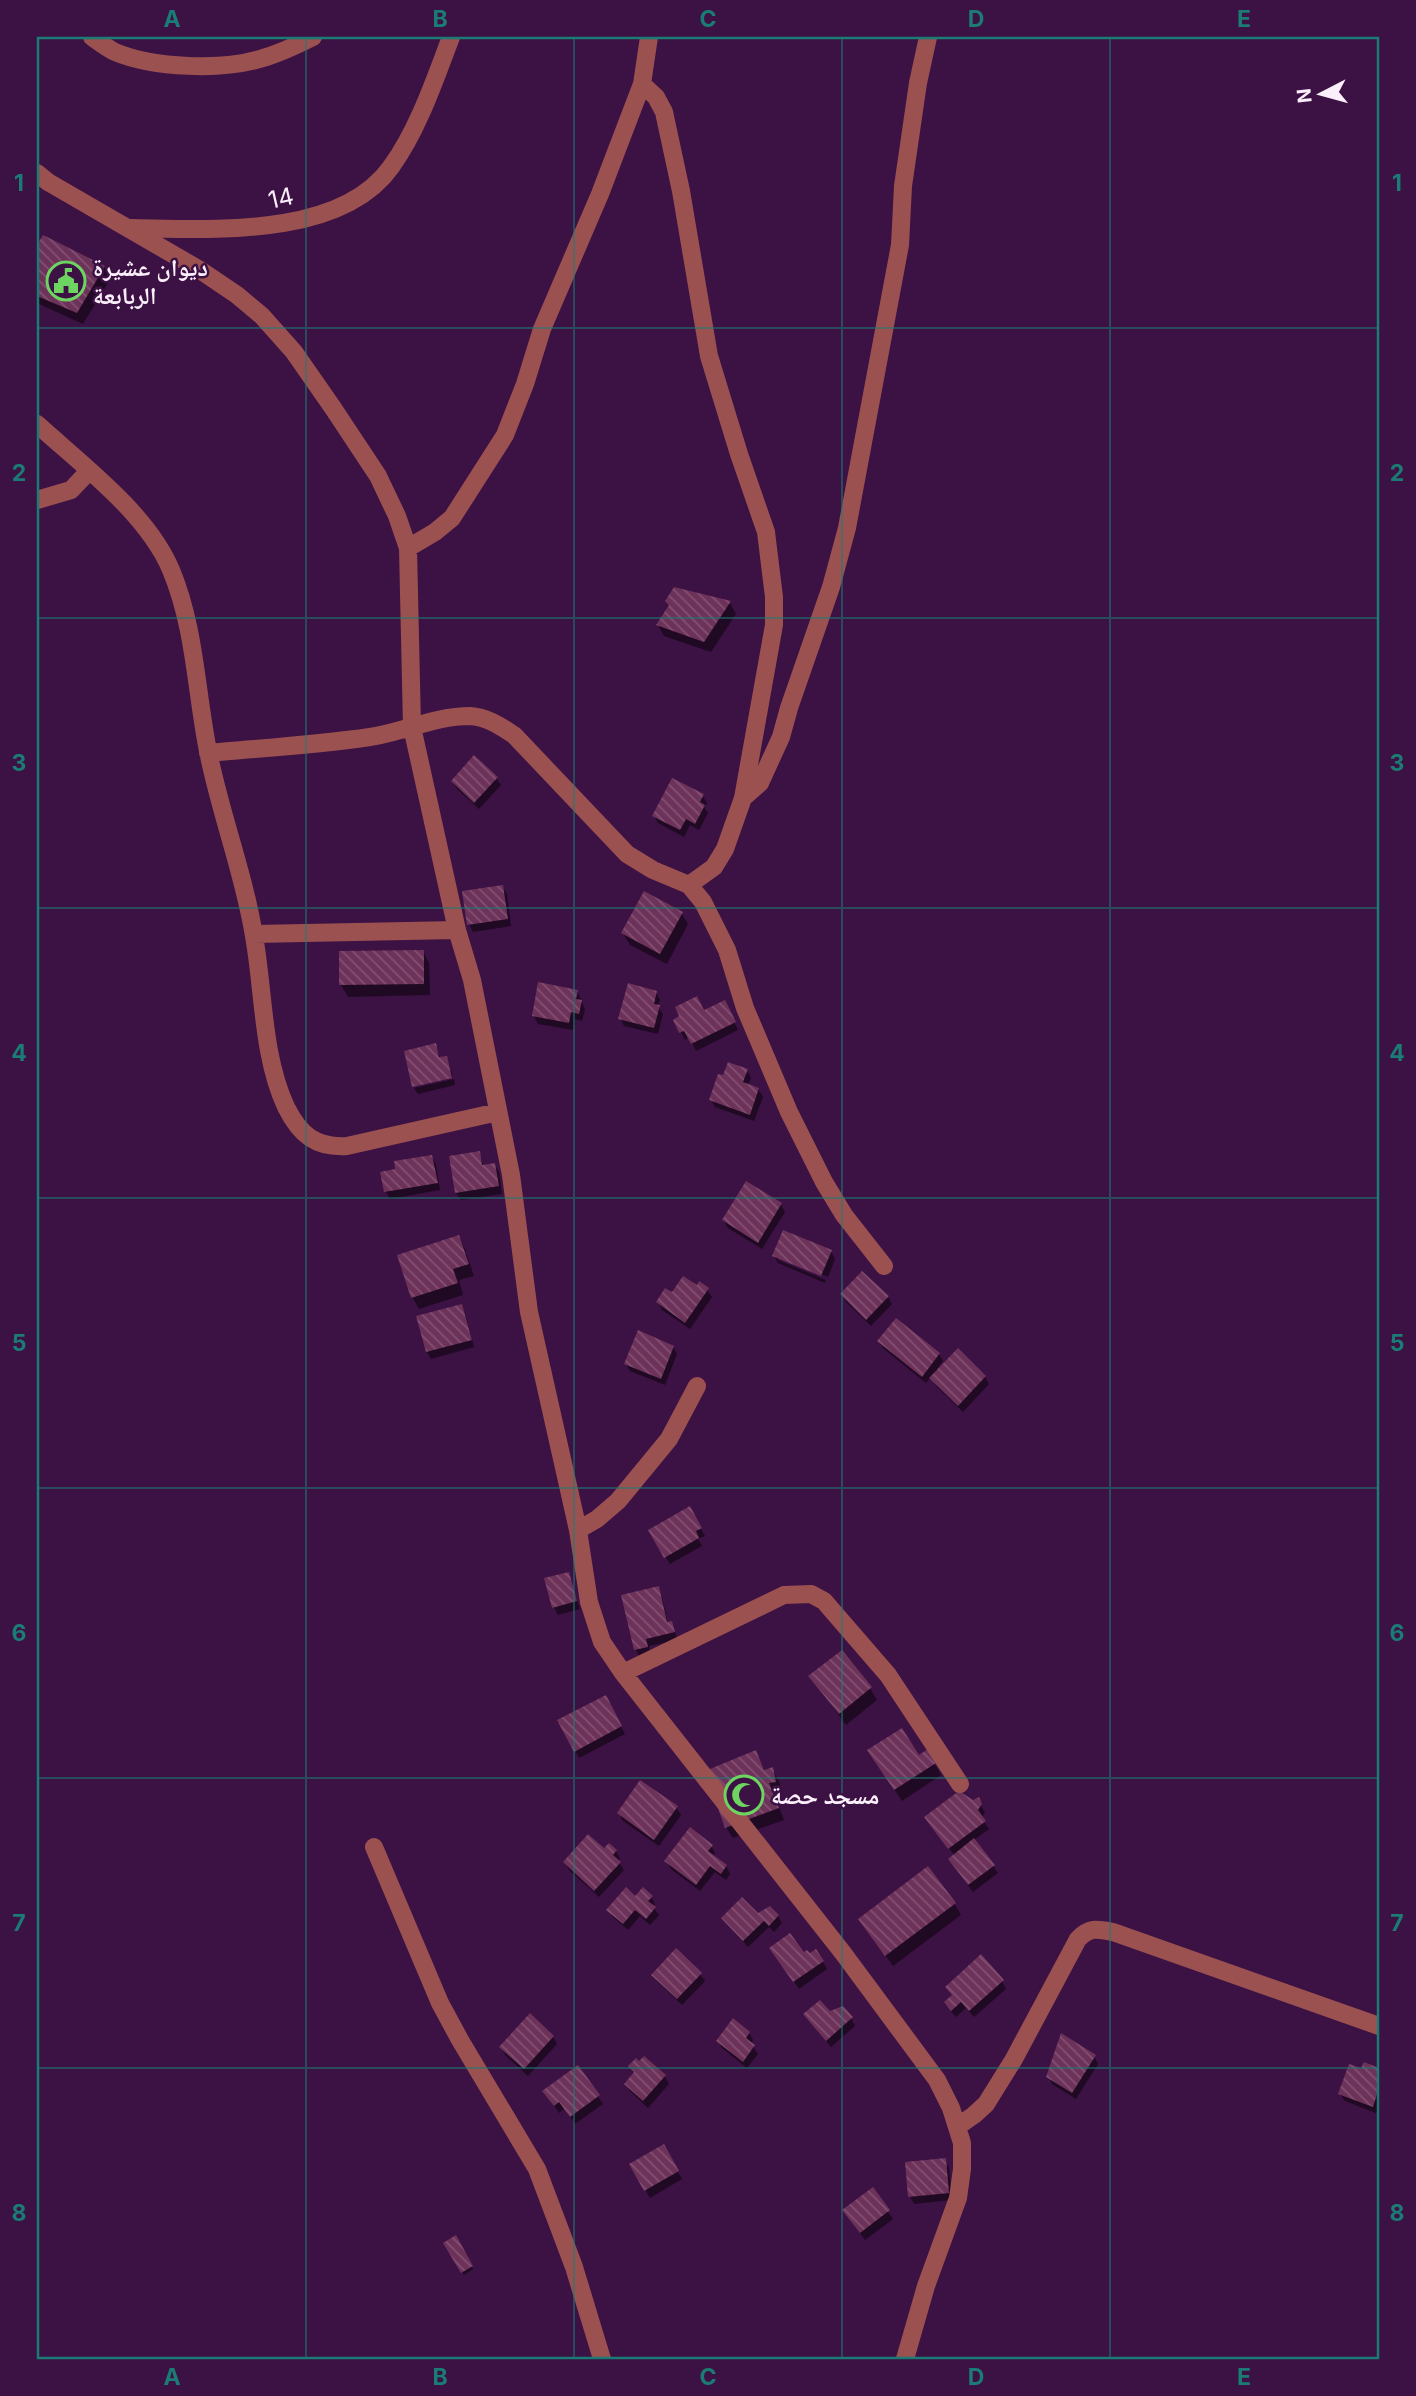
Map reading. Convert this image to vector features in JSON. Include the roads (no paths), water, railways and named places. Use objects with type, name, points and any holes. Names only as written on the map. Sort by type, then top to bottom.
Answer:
[{"type":"street","points":[[92,37],[114,51],[149,62],[187,65],[261,59],[313,37]]},
{"type":"street","name":"14","points":[[37,173],[47,182],[128,228],[263,227],[333,210],[358,200],[391,167],[425,105],[451,37]]},
{"type":"street","points":[[408,548],[452,518],[505,435],[542,329],[600,194],[642,84],[649,37]]},
{"type":"street","points":[[743,799],[760,783],[781,737],[831,587],[847,528],[900,245],[903,186],[918,83],[928,37]]},
{"type":"street","points":[[642,84],[656,97],[664,112],[681,191],[709,356],[766,532],[772,564],[775,625],[743,799],[725,849],[714,867],[688,885]]},
{"type":"street","points":[[128,228],[200,270],[262,316],[294,352],[378,477],[397,516],[408,548],[412,727],[457,929],[472,980],[511,1175],[529,1312],[578,1530],[594,1622],[602,1642],[623,1674],[764,1852],[937,2080],[957,2127],[962,2169],[958,2198],[926,2286],[905,2359]]},
{"type":"street","points":[[37,424],[141,520],[170,566],[187,622],[208,752],[254,934],[269,1050],[286,1107],[304,1134],[328,1147],[348,1146],[498,1112]]},
{"type":"street","points":[[37,499],[71,490],[89,471]]},
{"type":"street","points":[[208,752],[371,737],[448,717],[472,716],[495,722],[514,735],[627,854],[653,870],[688,885],[703,902],[727,950],[745,1008],[789,1112],[844,1215],[884,1266]]},
{"type":"street","points":[[254,934],[457,929]]},
{"type":"street","points":[[578,1530],[597,1520],[626,1491],[669,1438],[697,1386]]},
{"type":"street","points":[[623,1674],[784,1595],[810,1594],[824,1601],[888,1675],[960,1784]]},
{"type":"street","points":[[374,1847],[440,2003],[537,2169],[574,2267],[602,2359]]},
{"type":"street","points":[[957,2127],[986,2104],[1014,2059],[1078,1939],[1092,1929],[1113,1932],[1379,2026]]},
{"type":"place","name":"ديوان عشيرة الربابعة","points":[[66,281]]},
{"type":"place","name":"مسجد حصة","points":[[744,1795]]}]
